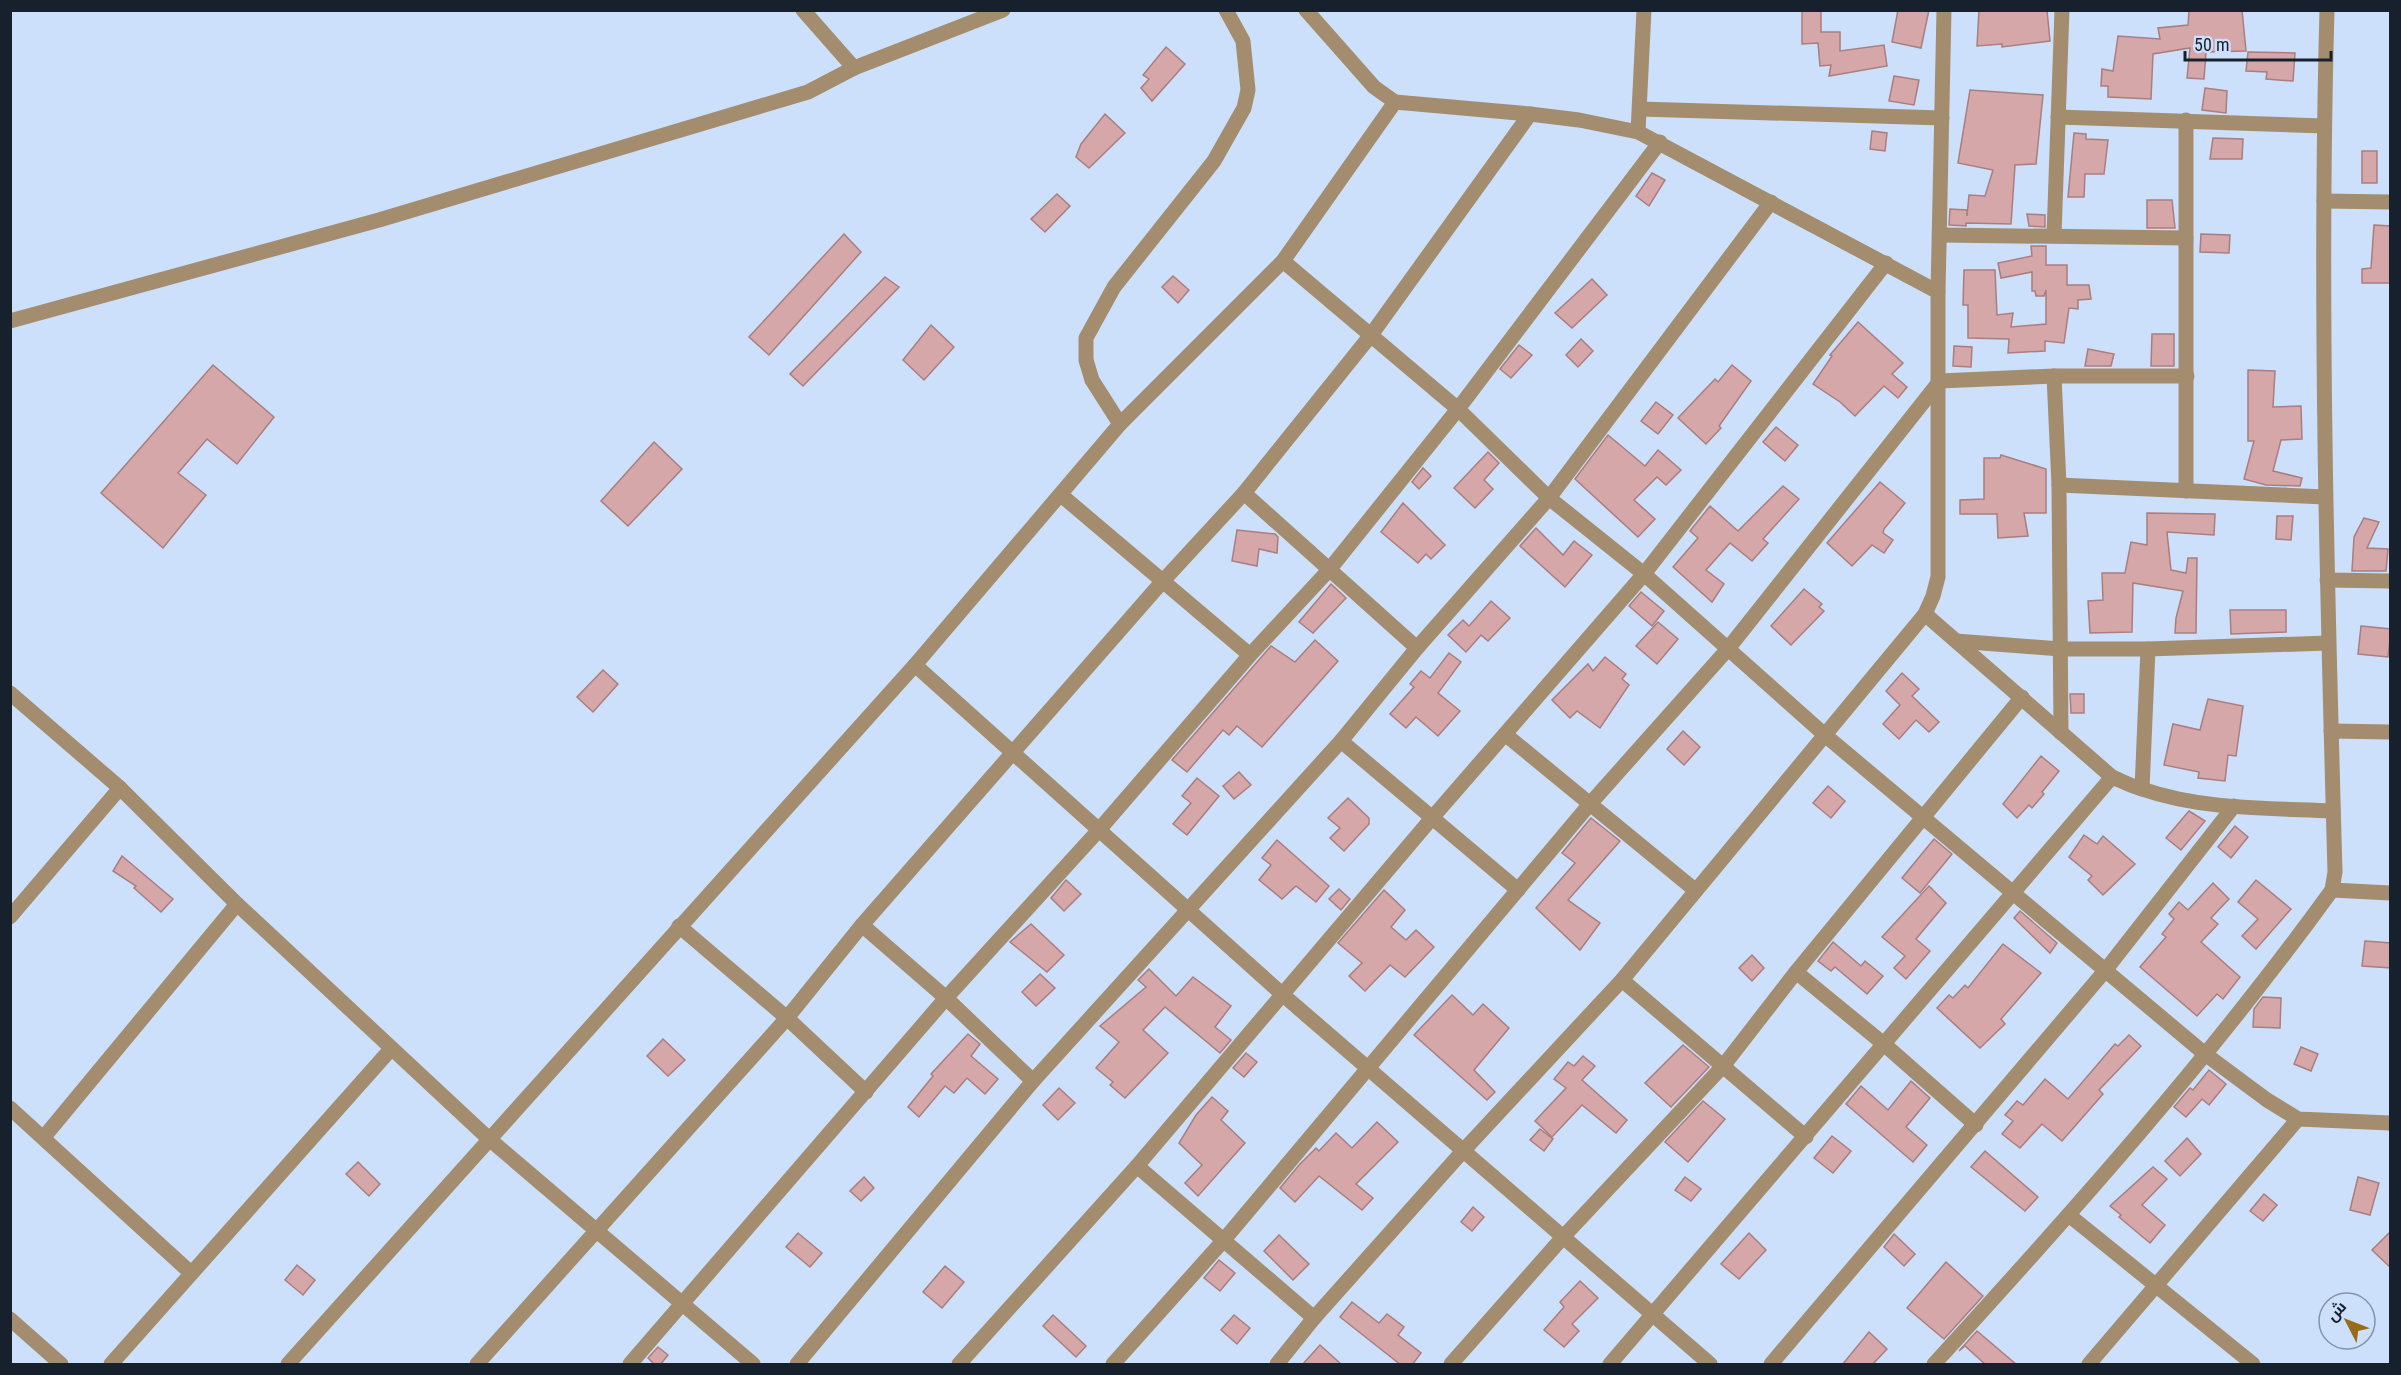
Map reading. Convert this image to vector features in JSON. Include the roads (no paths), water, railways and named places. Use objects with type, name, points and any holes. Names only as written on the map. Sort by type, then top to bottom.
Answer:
[{"type":"street","points":[[803,10],[855,68]]},
{"type":"street","points":[[10,321],[379,220],[808,92],[855,68],[1003,10]]},
{"type":"street","points":[[1120,424],[1092,380],[1086,360],[1086,338],[1114,287],[1214,161],[1244,108],[1248,90],[1244,48],[1234,20],[1226,10]]},
{"type":"street","points":[[1306,10],[1374,87],[1395,102],[1530,114],[1638,132],[1938,292]]},
{"type":"street","points":[[1638,132],[1644,10]]},
{"type":"street","points":[[1277,1365],[1314,1318],[1463,1151],[1623,980],[1695,890],[1826,736],[1924,614],[1933,596],[1938,577],[1940,381],[1938,292],[1944,10]]},
{"type":"street","points":[[2054,235],[2062,10]]},
{"type":"street","points":[[1934,1365],[2070,1216],[2205,1054],[2332,890],[2335,872],[2325,497],[2324,126],[2327,10]]},
{"type":"street","points":[[288,1365],[488,1138],[915,665],[1120,424],[1283,261],[1395,102]]},
{"type":"street","points":[[1640,109],[1942,118]]},
{"type":"street","points":[[477,1365],[786,1018],[862,925],[1011,753],[1244,493],[1371,334],[1530,114]]},
{"type":"street","points":[[2058,117],[2324,126]]},
{"type":"street","points":[[2186,120],[2186,491]]},
{"type":"street","points":[[630,1365],[946,998],[1098,831],[1250,655],[1329,570],[1458,409],[1660,142]]},
{"type":"street","points":[[2324,201],[2391,202]]},
{"type":"street","points":[[797,1365],[1033,1081],[1341,741],[1417,648],[1549,498],[1771,202]]},
{"type":"street","points":[[1940,235],[2187,238]]},
{"type":"street","points":[[1283,261],[1458,409],[1549,498],[1644,574],[1826,736],[2104,972],[2205,1054],[2267,1100],[2298,1119],[2391,1123]]},
{"type":"street","points":[[959,1365],[1137,1166],[1432,818],[1644,574],[1886,263]]},
{"type":"street","points":[[1113,1365],[1223,1241],[1590,805],[1727,650],[1940,381],[2054,376],[2187,376]]},
{"type":"street","points":[[2054,376],[2059,485],[2061,733]]},
{"type":"street","points":[[2059,485],[2325,497]]},
{"type":"street","points":[[1244,493],[1417,648]]},
{"type":"street","points":[[1061,495],[1250,655]]},
{"type":"street","points":[[2327,580],[2391,581]]},
{"type":"street","points":[[1924,614],[2112,777],[2142,789],[2190,801],[2234,806],[2333,811]]},
{"type":"street","points":[[1956,641],[2060,649],[2328,644]]},
{"type":"street","points":[[2142,789],[2148,649]]},
{"type":"street","points":[[915,665],[1282,994],[1370,1067],[1463,1151],[1564,1236],[1710,1365]]},
{"type":"street","points":[[10,693],[120,788],[237,904],[488,1138],[753,1365]]},
{"type":"street","points":[[1451,1365],[1564,1236],[1724,1065],[1796,972],[1925,818],[2022,697]]},
{"type":"street","points":[[2331,731],[2391,732]]},
{"type":"street","points":[[1506,735],[1695,890]]},
{"type":"street","points":[[1341,741],[1518,890]]},
{"type":"street","points":[[1610,1365],[2112,777]]},
{"type":"street","points":[[11,917],[120,788]]},
{"type":"street","points":[[1771,1365],[2104,972],[2234,806]]},
{"type":"street","points":[[2332,890],[2391,893]]},
{"type":"street","points":[[44,1137],[237,904]]},
{"type":"street","points":[[862,925],[946,998],[1033,1081]]},
{"type":"street","points":[[679,926],[786,1018],[866,1092]]},
{"type":"street","points":[[1796,972],[1885,1045],[1976,1125]]},
{"type":"street","points":[[1623,980],[1806,1137]]},
{"type":"street","points":[[111,1365],[390,1049]]},
{"type":"street","points":[[10,1108],[190,1274]]},
{"type":"street","points":[[2090,1365],[2298,1119]]},
{"type":"street","points":[[1137,1166],[1314,1318]]},
{"type":"street","points":[[2070,1216],[2253,1365]]},
{"type":"street","points":[[10,1319],[61,1365]]}]
